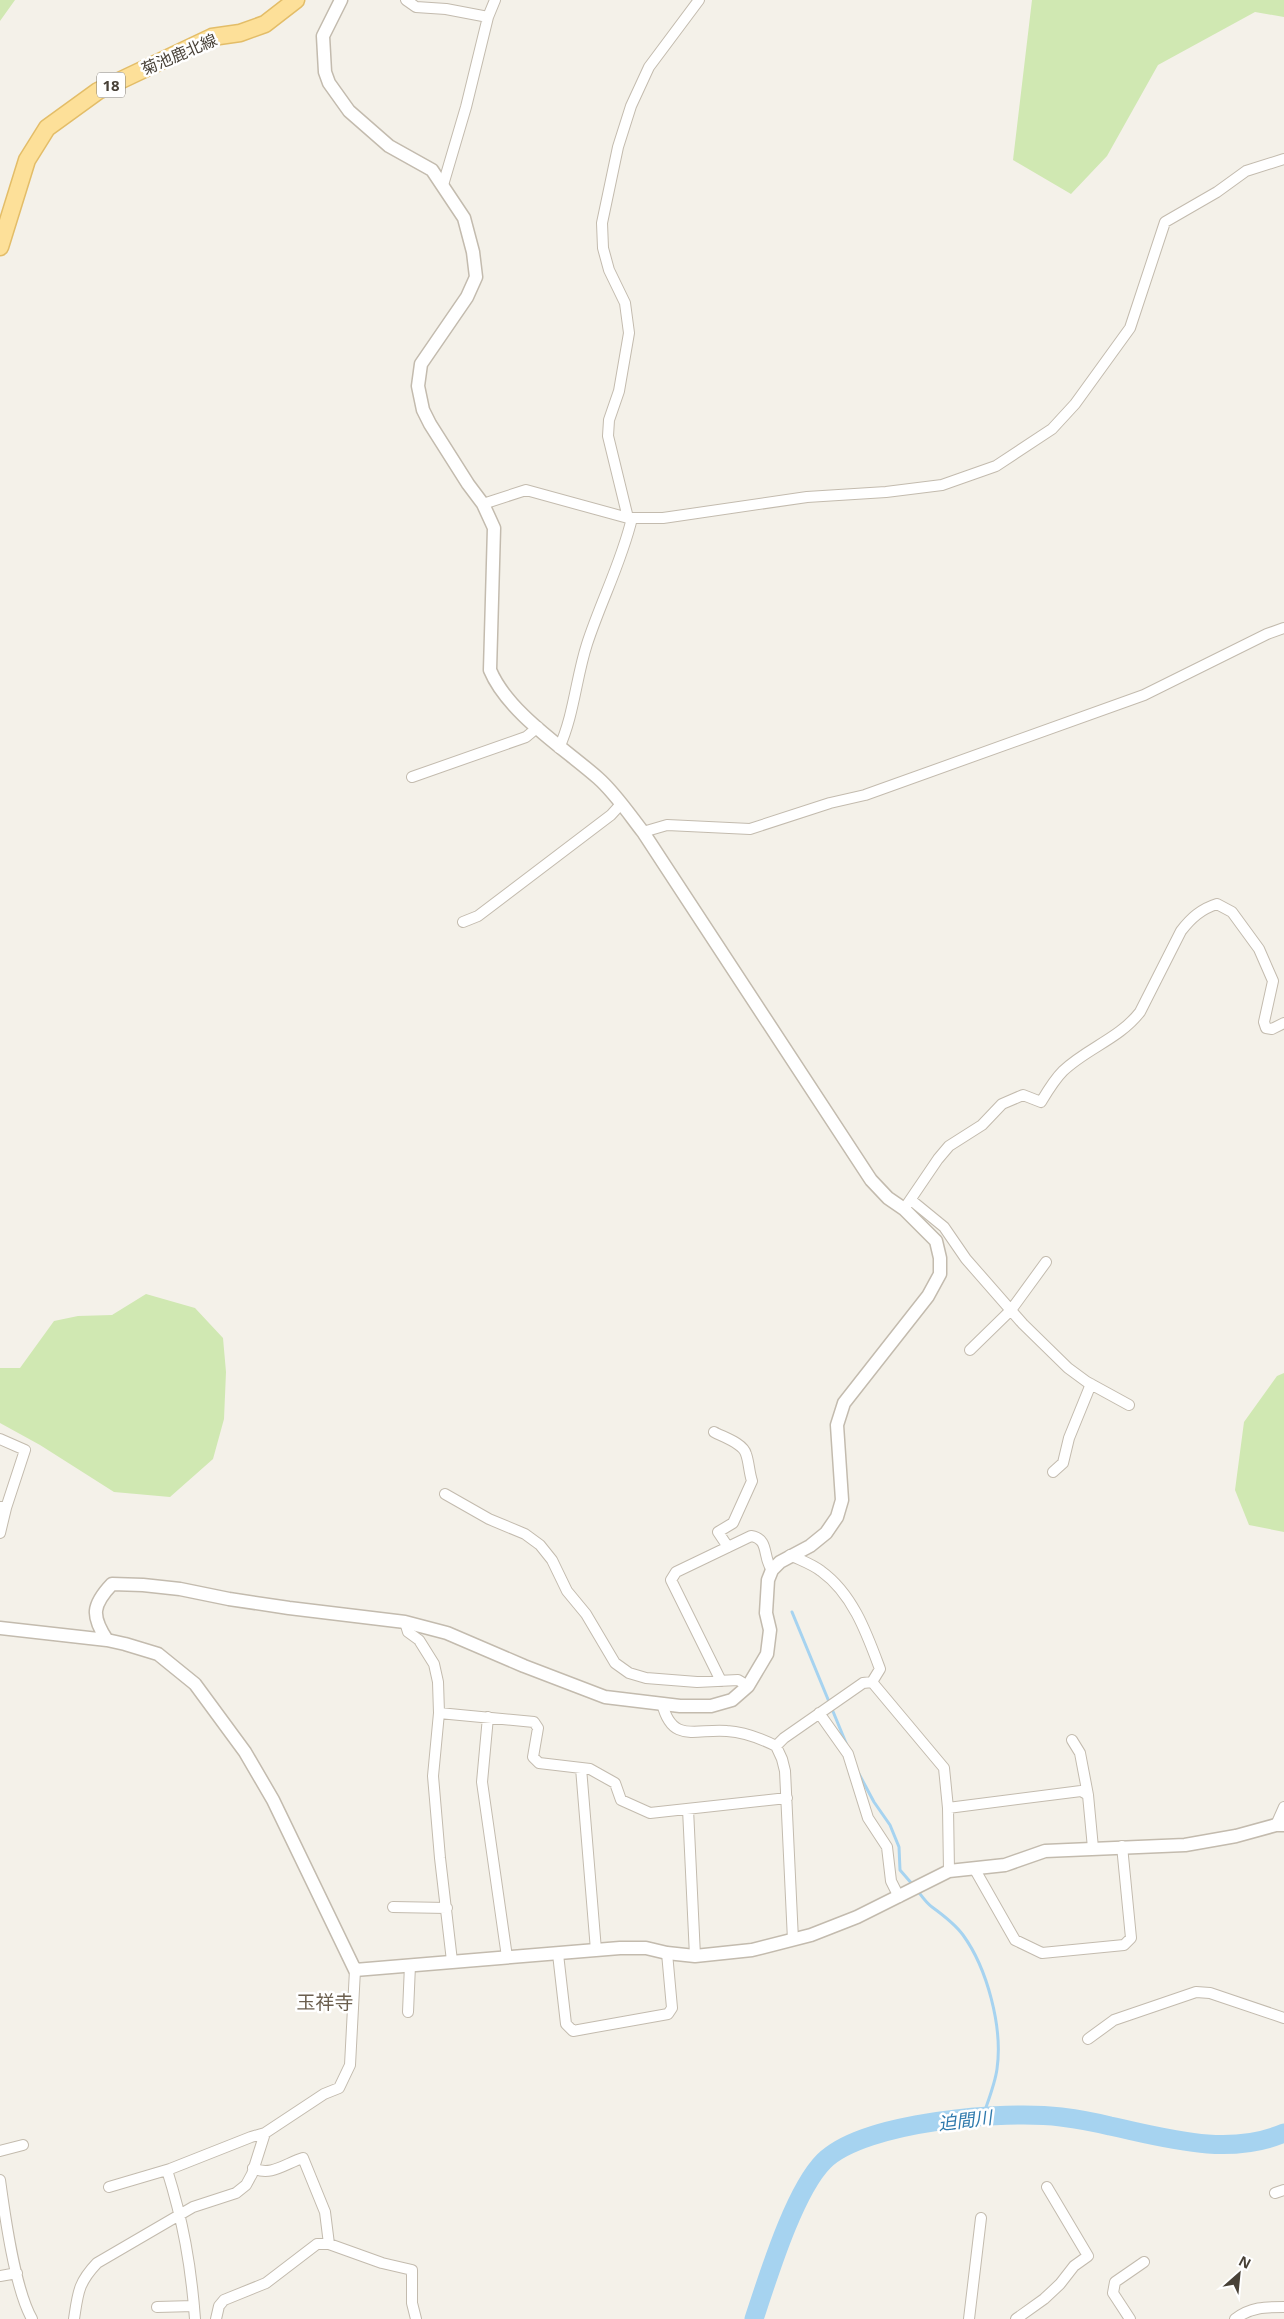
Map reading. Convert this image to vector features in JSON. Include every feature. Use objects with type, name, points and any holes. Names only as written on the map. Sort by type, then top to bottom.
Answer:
[{"type":"main road","name":"菊池鹿北線","points":[[0,247],[11,206],[27,160],[47,128],[98,91],[212,37],[240,33],[265,24],[296,0]]},
{"type":"street","points":[[341,0],[322,36],[325,72],[329,83],[349,111],[389,146],[432,170],[464,218],[474,252],[476,277],[467,297],[421,364],[418,386],[423,410],[430,424],[483,504],[494,528],[490,670],[496,684],[522,714],[559,748],[599,779],[643,832],[871,1180],[888,1198],[926,1210],[944,1227],[966,1259],[1011,1310],[1068,1368],[1091,1384],[1129,1405]]},
{"type":"street","points":[[406,0],[416,7],[446,9],[488,17]]},
{"type":"street","points":[[442,185],[466,107],[488,17],[495,0]]},
{"type":"street","points":[[559,748],[567,731],[587,644],[622,552],[630,518],[608,436],[609,420],[619,391],[629,333],[625,303],[609,270],[603,248],[602,223],[618,147],[631,106],[649,67],[699,0]]},
{"type":"street","points":[[483,504],[526,490],[630,518],[663,518],[807,497],[886,492],[942,485],[996,466],[1052,429],[1075,404],[1130,328],[1165,222],[1216,192],[1246,171],[1284,159]]},
{"type":"street","points":[[643,832],[667,825],[750,829],[830,803],[865,795],[1144,695],[1267,634],[1284,628]]},
{"type":"street","points":[[412,777],[526,738],[538,727]]},
{"type":"street","points":[[463,922],[478,916],[611,815],[621,804]]},
{"type":"street","points":[[908,1205],[938,1159],[949,1146],[982,1124],[1002,1104],[1023,1095],[1041,1102],[1064,1071],[1116,1036],[1134,1020],[1140,1012],[1181,931],[1188,921],[1204,908],[1217,904],[1232,912],[1259,949],[1272,981],[1264,1022],[1266,1028],[1272,1029],[1284,1023]]},
{"type":"street","points":[[107,1640],[97,1626],[94,1609],[102,1595],[112,1584],[143,1584],[180,1589],[229,1600],[405,1622],[447,1633],[584,1690],[605,1696],[680,1706],[711,1706],[732,1700],[748,1686],[767,1654],[770,1630],[766,1613],[768,1580],[772,1570],[790,1555],[810,1546],[826,1533],[837,1517],[842,1500],[837,1425],[844,1403],[928,1296],[940,1274],[940,1258],[936,1241],[908,1205]]},
{"type":"street","points":[[970,1350],[1011,1310],[1046,1262]]},
{"type":"street","points":[[1053,1472],[1063,1463],[1069,1438],[1091,1384]]},
{"type":"street","points":[[714,1432],[743,1448],[747,1455],[752,1481],[733,1523],[718,1532],[728,1547]]},
{"type":"street","points":[[0,1440],[25,1450],[3,1507],[0,1533]]},
{"type":"street","points":[[445,1494],[488,1519],[526,1534],[540,1545],[552,1560],[567,1591],[586,1614],[615,1663],[629,1673],[646,1678],[697,1682],[738,1680],[748,1686]]},
{"type":"street","points":[[721,1681],[671,1580],[676,1572],[751,1536],[756,1536],[764,1545],[767,1563],[772,1570]]},
{"type":"street","points":[[790,1555],[820,1570],[832,1579],[853,1606],[880,1669],[872,1682]]},
{"type":"street","points":[[405,1622],[408,1632],[419,1640],[434,1664],[438,1682],[439,1713],[433,1776],[452,1961]]},
{"type":"street","points":[[0,1628],[107,1640],[158,1654],[195,1684],[245,1752],[273,1800],[356,1970],[350,2065],[339,2088],[324,2094],[265,2134],[251,2137],[168,2170],[109,2187]]},
{"type":"street","points":[[776,1746],[784,1738],[863,1683],[872,1682]]},
{"type":"street","points":[[872,1682],[944,1768],[948,1808],[949,1871]]},
{"type":"street","points":[[662,1703],[670,1724],[683,1732],[727,1731],[776,1746],[785,1771],[793,1940]]},
{"type":"street","points":[[439,1713],[534,1722],[538,1728],[533,1757],[539,1763],[590,1769],[615,1782],[621,1800],[650,1813],[787,1798]]},
{"type":"street","points":[[819,1713],[848,1754],[868,1818],[887,1846],[890,1881],[899,1896]]},
{"type":"street","points":[[488,1717],[482,1782],[507,1958]]},
{"type":"street","points":[[1072,1740],[1080,1753],[1088,1795],[1093,1848]]},
{"type":"street","points":[[581,1768],[596,1950]]},
{"type":"street","points":[[948,1808],[1081,1791],[1088,1795]]},
{"type":"street","points":[[356,1970],[596,1950],[646,1948],[667,1953],[695,1956],[752,1950],[793,1940],[856,1917],[949,1871],[1005,1865],[1045,1851],[1122,1846],[1185,1845],[1236,1836],[1280,1825],[1284,1807]]},
{"type":"street","points":[[688,1809],[695,1956]]},
{"type":"street","points":[[974,1868],[1015,1940],[1042,1952],[1124,1945],[1131,1938],[1122,1846]]},
{"type":"street","points":[[393,1907],[447,1908]]},
{"type":"street","points":[[558,1954],[566,2024],[573,2031],[668,2014],[672,2008],[667,1953]]},
{"type":"street","points":[[408,2012],[410,1965]]},
{"type":"street","points":[[1088,2038],[1114,2020],[1196,1992],[1210,1993],[1284,2018]]},
{"type":"street","points":[[74,2319],[78,2287],[85,2275],[97,2263],[193,2207],[236,2194],[246,2185],[265,2134]]},
{"type":"street","points":[[0,2151],[23,2146]]},
{"type":"street","points":[[253,2168],[260,2172],[269,2172],[303,2158],[325,2212],[329,2244]]},
{"type":"street","points":[[168,2170],[181,2215],[192,2280],[195,2319]]},
{"type":"street","points":[[0,2180],[17,2273],[32,2319]]},
{"type":"street","points":[[1016,2319],[1049,2294],[1074,2266],[1088,2256],[1047,2187]]},
{"type":"street","points":[[969,2319],[981,2218]]},
{"type":"street","points":[[216,2319],[219,2306],[224,2300],[266,2283],[317,2244],[329,2244],[382,2263],[412,2270],[412,2303],[416,2319]]},
{"type":"street","points":[[1130,2319],[1113,2293],[1116,2282],[1144,2262]]},
{"type":"street","points":[[0,2276],[17,2273]]},
{"type":"street","points":[[157,2307],[194,2306]]},
{"type":"street","points":[[1235,2319],[1244,2312],[1258,2307],[1284,2307]]},
{"type":"green space","points":[[0,0],[15,0],[0,21]]},
{"type":"green space","points":[[1032,0],[1284,0],[1284,17],[1255,12],[1158,65],[1107,156],[1071,194],[1013,160]]},
{"type":"green space","points":[[146,1294],[195,1308],[223,1338],[226,1372],[224,1419],[213,1459],[170,1497],[114,1492],[40,1445],[0,1423],[0,1368],[20,1368],[54,1321],[78,1316],[112,1315]]},
{"type":"green space","points":[[1284,1373],[1284,1532],[1249,1525],[1235,1490],[1244,1422],[1277,1376]]},
{"type":"waterway","points":[[792,1612],[846,1743]]},
{"type":"waterway","points":[[859,1774],[874,1802],[890,1825],[899,1847],[900,1870],[913,1885]]},
{"type":"waterway","points":[[917,1890],[928,1903],[949,1920],[963,1935],[972,1949],[986,1981],[995,2017],[998,2053],[995,2081],[983,2116]]},
{"type":"waterway","name":"迫間川","points":[[754,2319],[783,2235],[802,2192],[824,2161],[844,2147],[871,2136],[937,2121],[1007,2115],[1067,2118],[1197,2143],[1241,2144],[1263,2140],[1284,2133]]},
{"type":"district","name":"玉祥寺","points":[[325,2002]]}]
